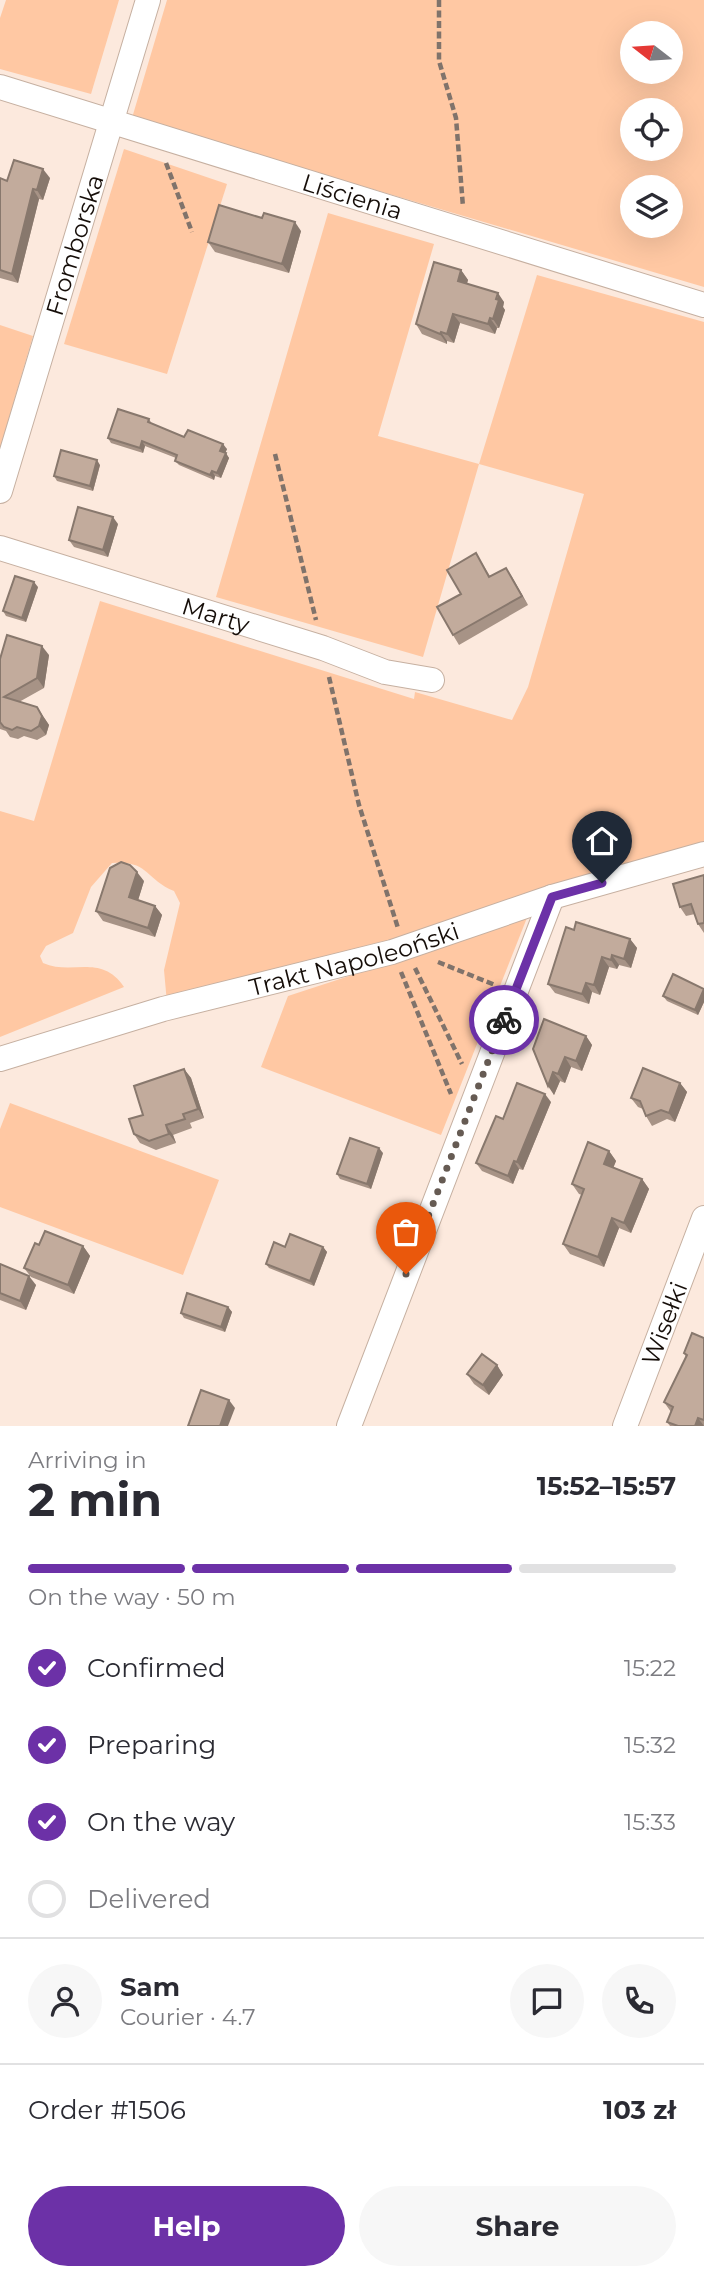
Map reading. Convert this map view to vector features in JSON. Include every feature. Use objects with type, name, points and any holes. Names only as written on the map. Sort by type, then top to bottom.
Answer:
[{"type":"street","name":"Fromborska","points":[[0,491],[148,0]]},
{"type":"street","name":"Liścienia","points":[[0,87],[704,305]]},
{"type":"street","name":"Marty","points":[[0,548],[323,648],[385,672],[432,680]]},
{"type":"street","name":"Trakt Napoleoński","points":[[2,1062],[163,1009],[399,950],[552,897],[704,854]]},
{"type":"street","points":[[349,1426],[552,897]]},
{"type":"street","name":"Wisełki","points":[[625,1426],[704,1218]]},
{"type":"path","points":[[439,0],[439,61],[456,118],[465,233]]},
{"type":"path","points":[[155,136],[192,232]]},
{"type":"path","points":[[275,454],[359,805],[399,950],[463,1124]]},
{"type":"path","points":[[399,950],[514,993]]},
{"type":"path","points":[[399,950],[439,1013],[475,1094]]},
{"type":"shaded area","points":[[6,0],[119,0],[91,94],[0,69],[0,18]]},
{"type":"shaded area","points":[[167,0],[704,0],[704,287],[132,118]]},
{"type":"shaded area","points":[[124,149],[227,184],[167,374],[64,344]]},
{"type":"shaded area","points":[[328,213],[434,244],[378,436],[479,464],[423,657],[216,597]]},
{"type":"shaded area","points":[[537,275],[704,322],[704,844],[538,890],[441,1135],[261,1067],[288,996],[389,963],[383,941],[167,1003],[164,970],[180,903],[174,891],[133,864],[112,863],[91,887],[73,933],[46,946],[40,956],[43,963],[54,966],[106,971],[124,987],[0,1037],[0,811],[34,821],[100,601],[414,699],[415,692],[512,720],[528,687],[584,494],[479,464]]},
{"type":"shaded area","points":[[0,325],[33,336],[0,449]]},
{"type":"shaded area","points":[[10,1103],[219,1180],[183,1275],[0,1207],[0,1129]]},
{"type":"building","points":[[14,160],[43,169],[37,190],[33,189],[12,274],[0,270],[0,178],[7,181]]},
{"type":"building","points":[[219,205],[262,218],[264,213],[295,222],[282,264],[208,242]]},
{"type":"building","points":[[434,262],[461,270],[458,281],[498,293],[496,299],[499,300],[493,319],[490,318],[488,324],[453,314],[447,334],[440,334],[416,324]]},
{"type":"building","points":[[118,409],[149,419],[148,422],[184,437],[188,430],[223,444],[220,451],[226,453],[217,473],[212,471],[210,475],[175,461],[177,455],[142,441],[140,448],[108,438]]},
{"type":"building","points":[[61,450],[97,460],[90,486],[54,476]]},
{"type":"building","points":[[78,507],[113,517],[103,550],[69,540]]},
{"type":"building","points":[[476,553],[489,577],[506,568],[522,596],[453,635],[437,607],[461,594],[447,570]]},
{"type":"building","points":[[15,576],[34,582],[22,618],[3,611]]},
{"type":"building","points":[[7,635],[42,646],[37,678],[4,697],[37,707],[42,716],[39,726],[31,731],[17,727],[12,730],[0,722],[0,659]]},
{"type":"building","points":[[121,862],[130,865],[137,872],[129,897],[155,906],[148,928],[96,911],[110,868]]},
{"type":"building","points":[[704,875],[704,923],[698,924],[691,904],[680,907],[673,884]]},
{"type":"building","points":[[576,922],[630,939],[624,959],[612,955],[611,960],[602,957],[594,985],[586,983],[582,994],[548,984],[566,927],[574,930]]},
{"type":"building","points":[[673,974],[704,989],[695,1010],[663,996]]},
{"type":"building","points":[[544,1019],[586,1036],[576,1061],[565,1057],[558,1074],[553,1072],[548,1086],[533,1049]]},
{"type":"building","points":[[643,1068],[680,1083],[669,1113],[661,1110],[646,1116],[640,1101],[631,1098]]},
{"type":"building","points":[[184,1069],[198,1109],[183,1114],[185,1119],[166,1125],[169,1134],[149,1141],[134,1134],[129,1119],[143,1115],[134,1086]]},
{"type":"building","points":[[517,1083],[545,1094],[517,1162],[514,1161],[508,1176],[476,1163],[496,1116],[503,1119]]},
{"type":"building","points":[[350,1138],[379,1148],[367,1184],[337,1174]]},
{"type":"building","points":[[588,1142],[609,1151],[604,1164],[642,1179],[624,1223],[612,1218],[598,1257],[563,1244],[584,1189],[572,1184]]},
{"type":"building","points":[[45,1231],[83,1246],[68,1285],[24,1268],[35,1243],[39,1245]]},
{"type":"building","points":[[290,1234],[323,1247],[310,1281],[266,1264],[274,1242],[285,1247]]},
{"type":"building","points":[[0,1264],[29,1276],[20,1301],[0,1293]]},
{"type":"building","points":[[187,1293],[228,1307],[221,1327],[181,1313]]},
{"type":"building","points":[[692,1333],[704,1338],[704,1420],[698,1418],[695,1426],[678,1426],[667,1422],[673,1407],[664,1402],[687,1355],[684,1353]]},
{"type":"building","points":[[482,1354],[497,1365],[483,1385],[467,1374]]},
{"type":"building","points":[[201,1390],[229,1400],[220,1426],[188,1426]]},
{"type":"way so far","points":[[406,1274],[504,1020]]},
{"type":"route","points":[[504,1020],[552,897],[602,883]]}]
